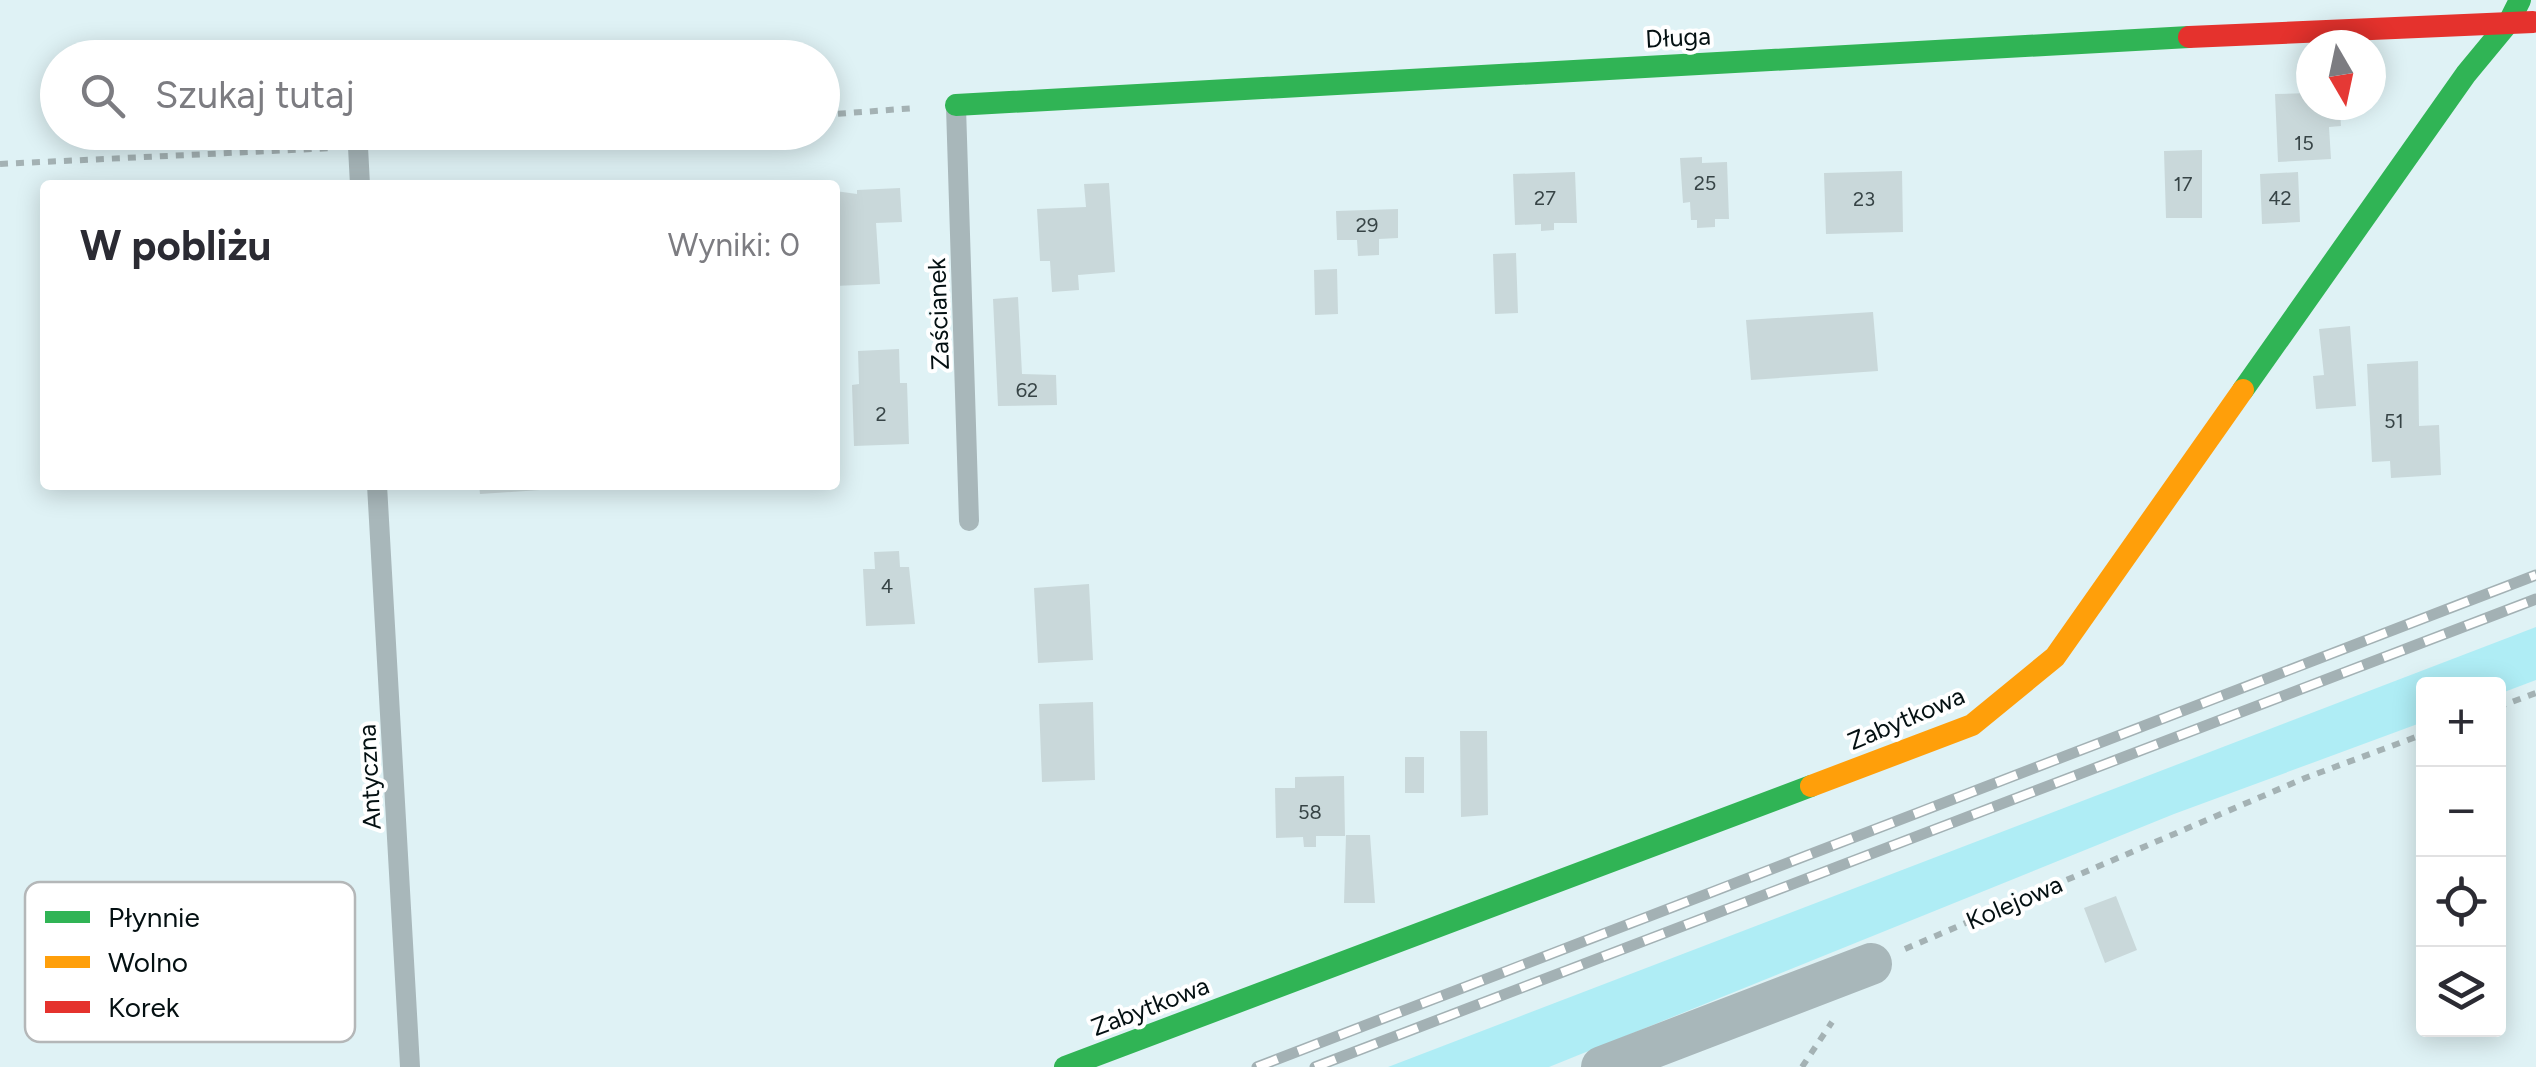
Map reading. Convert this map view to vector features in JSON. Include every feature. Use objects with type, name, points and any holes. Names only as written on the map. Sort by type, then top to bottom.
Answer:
[{"type":"street","name":"Zabytkowa","points":[[1066,1067],[1972,725],[2055,657],[2466,74],[2509,22],[2520,0]]},
{"type":"street","name":"Długa","points":[[956,105],[2454,22],[2536,22]]},
{"type":"street","points":[[1602,1067],[1871,964]]},
{"type":"lane","name":"Zaścianek","points":[[956,105],[969,520]]},
{"type":"lane","points":[[358,150],[360,180]]},
{"type":"lane","name":"Antyczna","points":[[377,490],[410,1067]]},
{"type":"path","points":[[840,113],[956,105]]},
{"type":"path","points":[[0,164],[295,150]]},
{"type":"path","points":[[2506,704],[2536,693]]},
{"type":"path","name":"Kolejowa","points":[[1871,964],[2306,778],[2416,737]]},
{"type":"shaded area","points":[[2536,627],[2536,680],[2506,691],[2506,677],[2416,677],[2416,725],[2174,814],[1549,1067],[1388,1067]]},
{"type":"building","points":[[2296,93],[2296,120],[2341,120],[2341,126],[2329,127],[2331,159],[2278,162],[2275,94]]},
{"type":"building","points":[[2202,150],[2202,218],[2166,218],[2164,151]]},
{"type":"building","points":[[1702,157],[1702,163],[1727,162],[1729,219],[1715,219],[1715,227],[1697,228],[1697,220],[1691,220],[1690,202],[1683,203],[1680,158]]},
{"type":"building","points":[[1902,171],[1903,232],[1826,234],[1824,173]]},
{"type":"building","points":[[1575,172],[1577,223],[1554,223],[1554,230],[1541,231],[1541,224],[1515,225],[1513,174]]},
{"type":"building","points":[[2298,172],[2300,222],[2262,224],[2260,174]]},
{"type":"building","points":[[1109,183],[1115,272],[1078,275],[1079,290],[1052,292],[1050,261],[1040,261],[1037,209],[1086,207],[1084,184]]},
{"type":"building","points":[[900,188],[902,222],[876,223],[880,284],[840,286],[840,192],[857,194],[857,190]]},
{"type":"building","points":[[1398,209],[1398,238],[1379,239],[1379,255],[1358,256],[1357,240],[1337,240],[1336,211]]},
{"type":"building","points":[[1516,253],[1518,313],[1495,314],[1493,254]]},
{"type":"building","points":[[1337,269],[1338,314],[1315,315],[1314,270]]},
{"type":"building","points":[[1018,297],[1022,374],[1056,375],[1057,405],[998,406],[993,299]]},
{"type":"building","points":[[1873,312],[1878,371],[1751,380],[1746,320]]},
{"type":"building","points":[[2350,326],[2356,406],[2316,409],[2313,376],[2324,375],[2319,329]]},
{"type":"building","points":[[899,349],[900,383],[907,383],[909,444],[854,446],[852,385],[859,384],[858,351]]},
{"type":"building","points":[[2418,361],[2419,426],[2439,425],[2441,475],[2391,478],[2390,461],[2372,462],[2367,364]]},
{"type":"building","points":[[480,490],[540,490],[480,494]]},
{"type":"building","points":[[899,551],[900,567],[909,567],[915,624],[866,626],[863,569],[875,569],[874,552]]},
{"type":"building","points":[[1089,584],[1093,660],[1038,663],[1034,588]]},
{"type":"building","points":[[1093,702],[1095,780],[1042,782],[1039,704]]},
{"type":"building","points":[[1460,731],[1487,731],[1488,815],[1461,817]]},
{"type":"building","points":[[1405,757],[1424,757],[1424,793],[1405,793]]},
{"type":"building","points":[[1344,776],[1345,836],[1316,836],[1316,847],[1304,847],[1303,837],[1276,838],[1275,788],[1295,788],[1295,777]]},
{"type":"building","points":[[1346,835],[1370,835],[1375,903],[1344,903]]},
{"type":"building","points":[[2116,896],[2137,950],[2105,963],[2084,908]]},
{"type":"railway","points":[[1257,1067],[2536,575]]},
{"type":"railway","points":[[1315,1067],[2536,599]]},
{"type":"traffic: fast","points":[[2243,390],[2466,74],[2509,22],[2520,0]]},
{"type":"traffic: fast","points":[[956,105],[2189,37]]},
{"type":"traffic: fast","points":[[1065,1067],[1811,786]]},
{"type":"traffic: slow","points":[[1811,786],[1972,725],[2055,657],[2243,390]]},
{"type":"traffic: jam","points":[[2189,37],[2533,22]]}]
